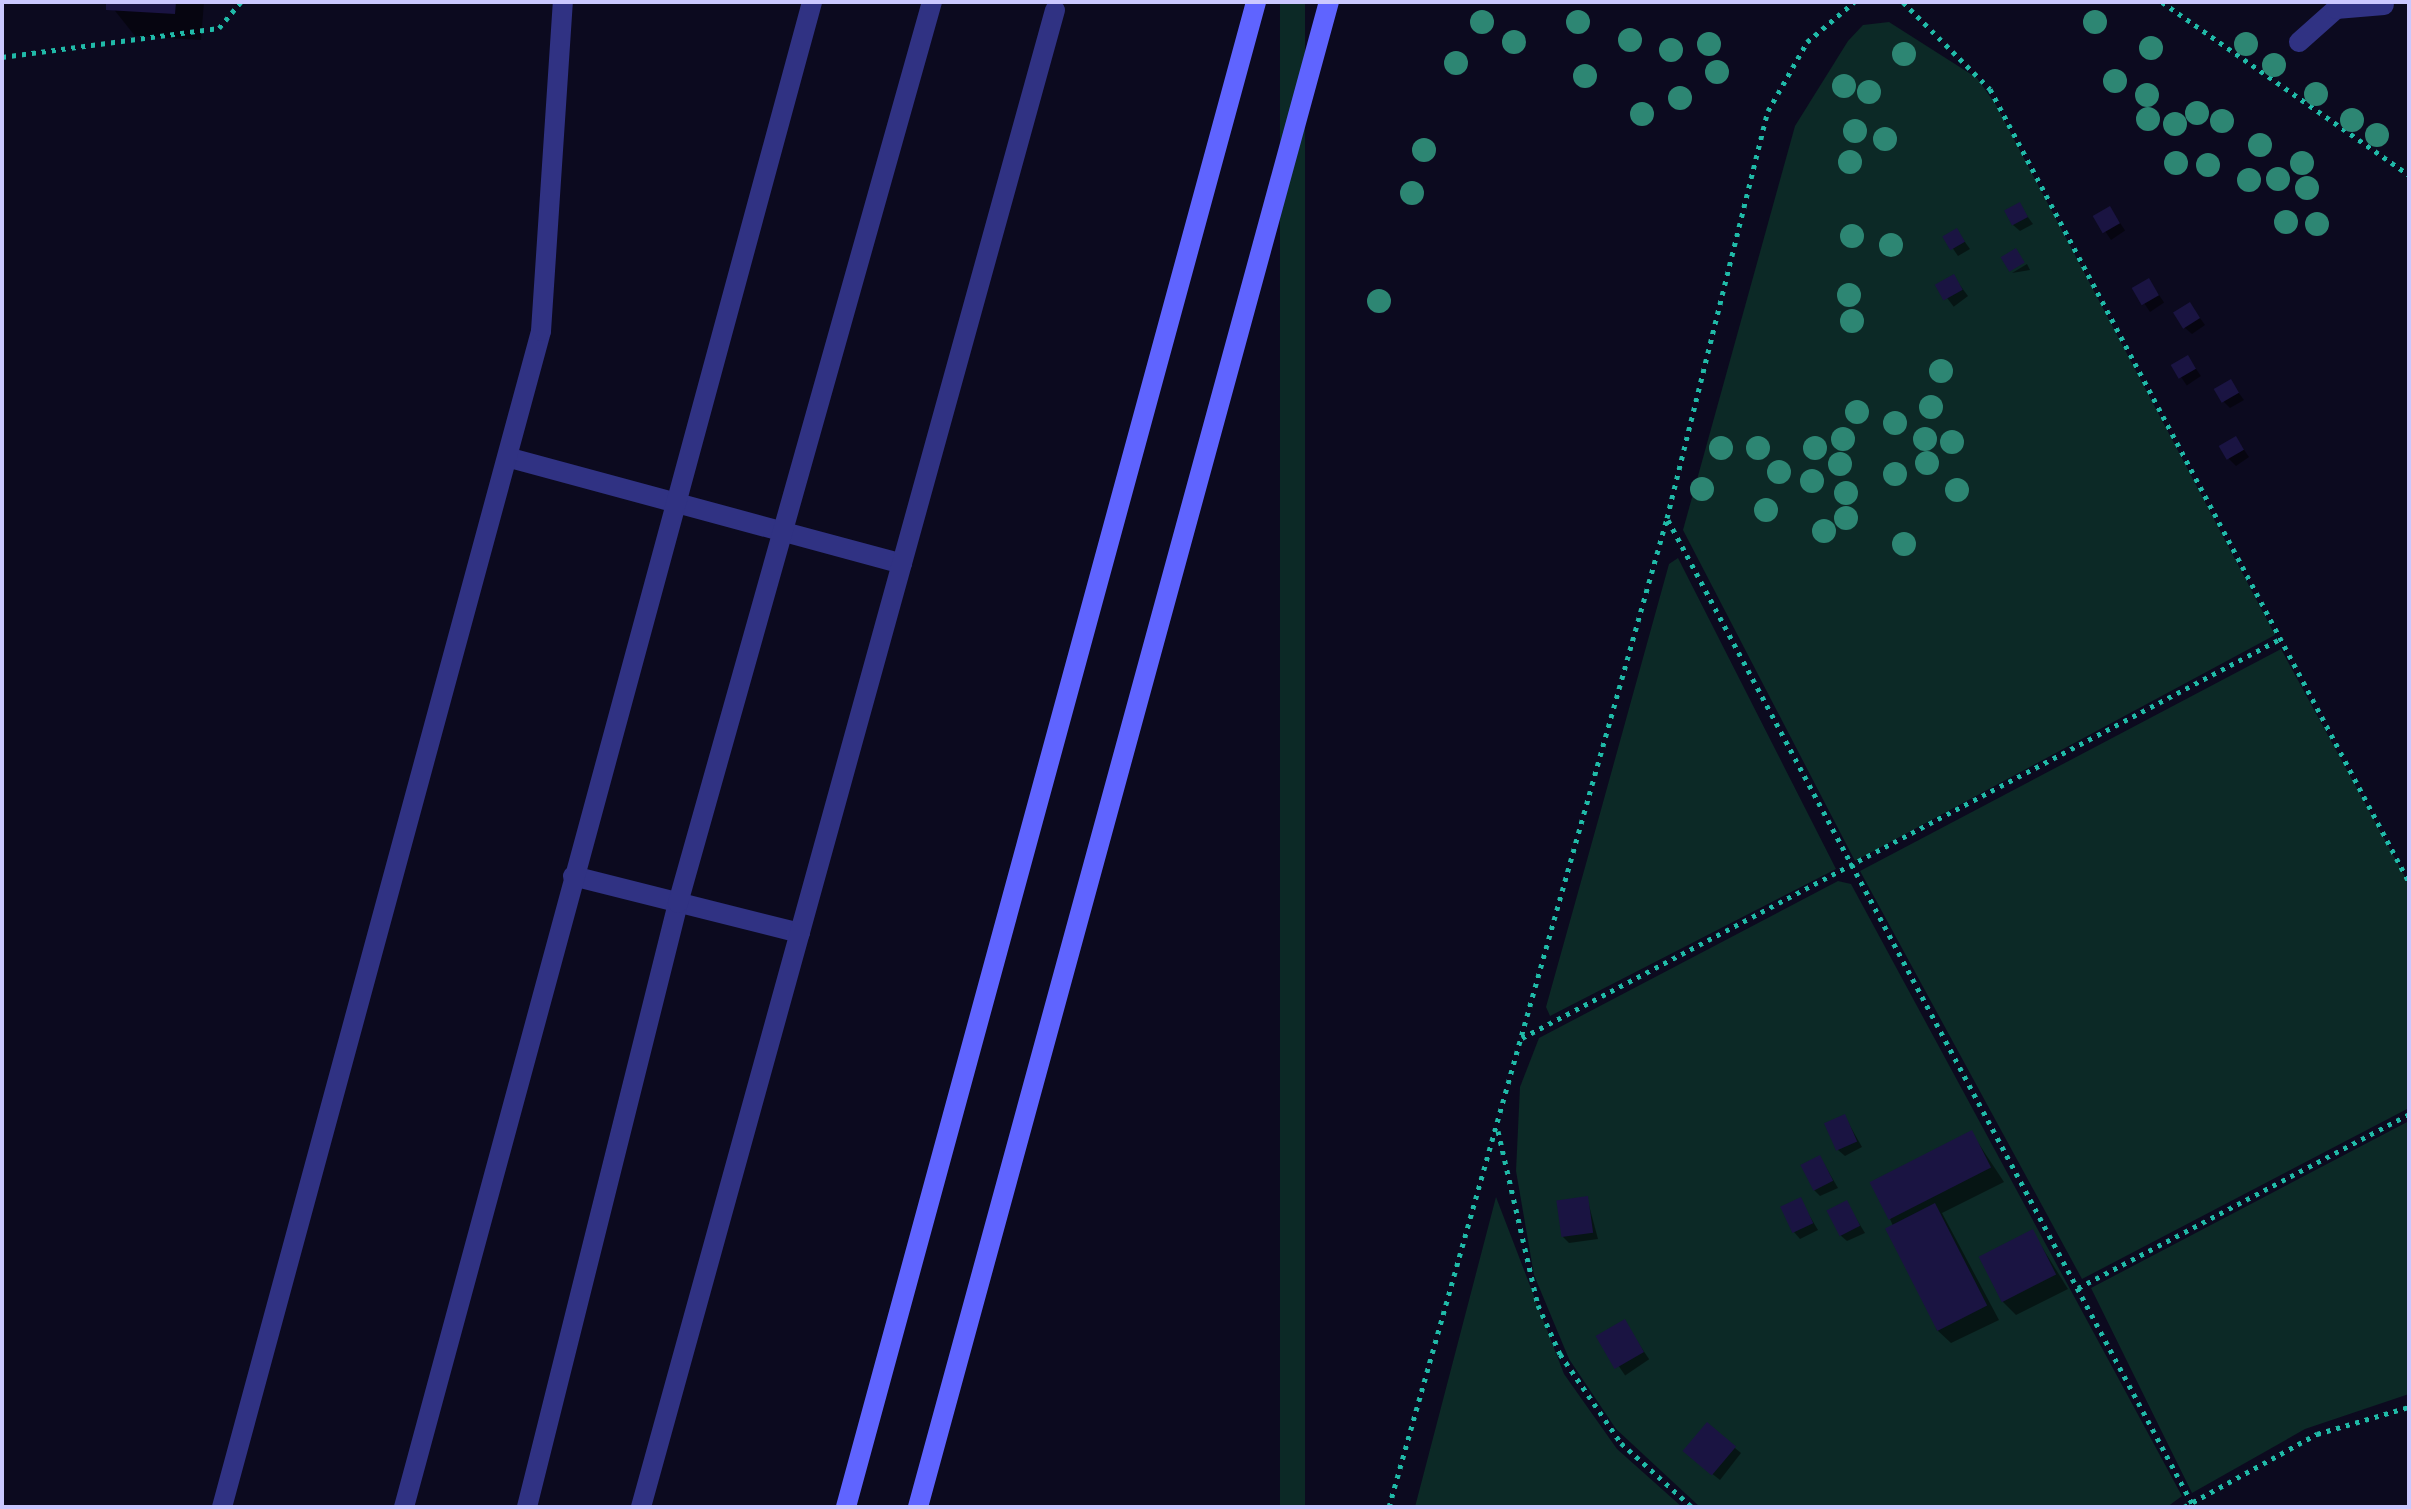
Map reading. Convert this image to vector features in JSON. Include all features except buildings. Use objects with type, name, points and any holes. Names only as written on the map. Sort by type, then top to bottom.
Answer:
[{"type":"street","points":[[222,1507],[510,458],[549,275],[563,2]]},
{"type":"street","points":[[404,1507],[673,501],[812,2]]},
{"type":"street","points":[[527,1507],[678,903],[788,532],[932,2]]},
{"type":"street","points":[[846,1507],[1256,2]]},
{"type":"street","points":[[918,1507],[1329,2]]},
{"type":"street","points":[[2299,42],[2336,9],[2384,5]]},
{"type":"street","points":[[641,1507],[1055,10]]},
{"type":"street","points":[[510,458],[902,564]]},
{"type":"street","points":[[573,876],[800,933]]},
{"type":"path","points":[[2,57],[219,28],[241,2]]},
{"type":"path","points":[[1389,1507],[1498,1130],[1520,1039],[1667,518],[1768,111],[1807,42],[1854,2]]},
{"type":"path","points":[[1903,2],[1990,89],[2409,882]]},
{"type":"path","points":[[2162,2],[2409,175]]},
{"type":"path","points":[[1667,518],[2193,1504]]},
{"type":"path","points":[[1520,1039],[2282,638]]},
{"type":"path","points":[[2078,1288],[2409,1114]]},
{"type":"path","points":[[1498,1130],[1534,1291],[1560,1354],[1621,1443],[1692,1507]]},
{"type":"path","points":[[2184,1507],[2317,1434],[2409,1407]]},
{"type":"green space","points":[[1280,2],[1305,2],[1305,1507],[1280,1507]]},
{"type":"green space","points":[[1889,22],[1977,78],[1996,105],[2275,635],[1855,861],[1683,530],[1795,126],[1848,41],[1863,25]]},
{"type":"green space","points":[[1678,558],[1836,869],[1550,1016],[1546,1007],[1669,564]]},
{"type":"green space","points":[[2281,649],[2409,884],[2409,1108],[2082,1279],[1860,871]]},
{"type":"green space","points":[[1838,881],[1851,884],[2182,1496],[2167,1507],[1700,1507],[1616,1429],[1569,1359],[1534,1275],[1516,1171],[1520,1087],[1539,1038]]},
{"type":"green space","points":[[2409,1121],[2409,1394],[2305,1429],[2192,1493],[2091,1288]]},
{"type":"green space","points":[[1496,1197],[1564,1374],[1617,1449],[1682,1507],[1415,1507]]}]
